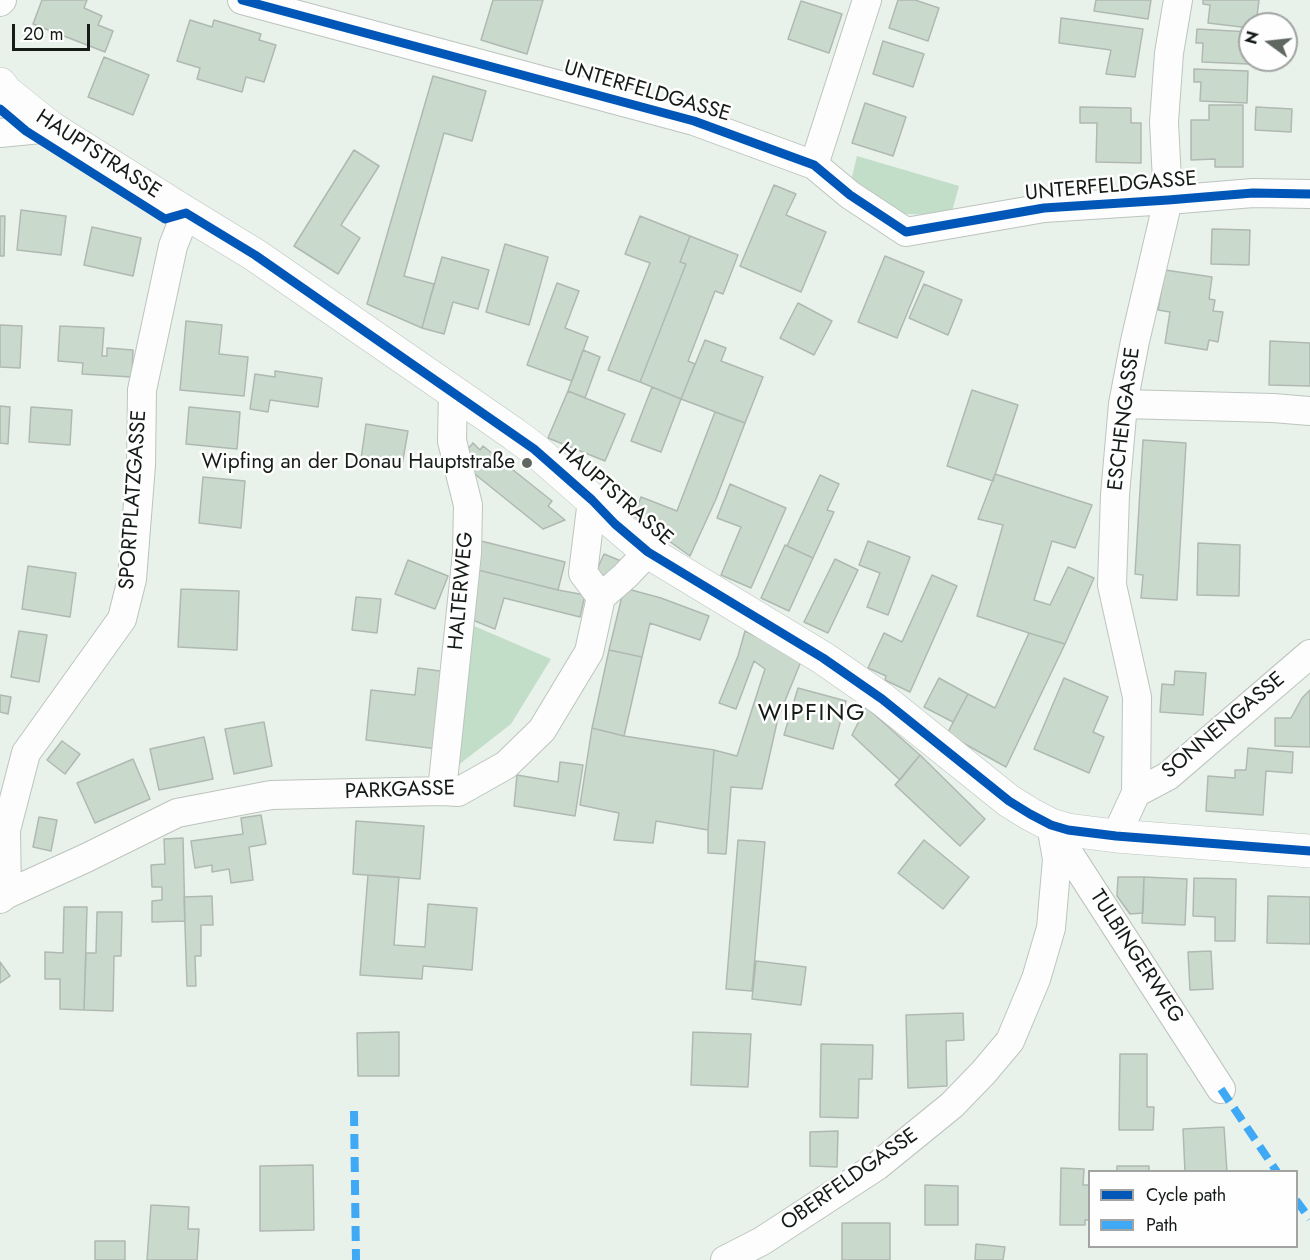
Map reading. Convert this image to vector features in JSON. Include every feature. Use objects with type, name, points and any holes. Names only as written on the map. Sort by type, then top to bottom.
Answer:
[{"type":"street","name":"UNTERFELDGASSE","points":[[242,0],[694,121],[814,165],[850,195],[906,232],[1044,208],[1253,193],[1310,194]]},
{"type":"street","points":[[814,165],[867,0]]},
{"type":"street","name":"ESCHENGASSE","points":[[1100,834],[1136,793],[1137,697],[1112,585],[1115,495],[1123,404],[1135,341],[1168,200],[1164,122],[1169,53],[1178,0]]},
{"type":"street","name":"HAUPTSTRASSE","points":[[0,84],[6,92],[51,128],[255,255],[534,449],[648,552],[823,658],[882,699],[1010,801],[1051,825],[1068,830],[1310,851]]},
{"type":"street","points":[[0,134],[51,128]]},
{"type":"street","name":"SPORTPLATZGASSE","points":[[3,897],[6,830],[26,753],[122,619],[132,579],[141,465],[142,390],[173,246],[186,213]]},
{"type":"street","name":"HALTERWEG","points":[[442,791],[467,553],[468,505],[452,441],[453,392]]},
{"type":"street","points":[[1123,404],[1310,411]]},
{"type":"street","points":[[592,500],[584,573],[601,597],[648,552]]},
{"type":"street","name":"PARKGASSE","points":[[3,897],[177,813],[271,795],[458,792],[506,765],[542,730],[589,652],[601,597]]},
{"type":"street","name":"SONNENGASSE","points":[[1136,793],[1168,776],[1310,654]]},
{"type":"street","name":"TULBINGERWEG","points":[[1051,825],[1221,1089]]},
{"type":"street","name":"OBERFELDGASSE","points":[[725,1260],[762,1241],[877,1166],[952,1105],[1010,1041],[1036,979],[1051,928],[1057,859],[1051,825]]},
{"type":"green space","points":[[857,156],[959,186],[951,215],[900,214],[851,181]]},
{"type":"green space","points":[[467,623],[551,659],[511,724],[452,770]]},
{"type":"building","points":[[42,0],[87,0],[84,8],[102,16],[98,25],[113,31],[105,52],[33,24]]},
{"type":"building","points":[[493,0],[543,0],[527,54],[481,40]]},
{"type":"building","points":[[898,0],[915,0],[939,8],[928,41],[889,28]]},
{"type":"building","points":[[1096,0],[1151,0],[1148,19],[1094,11]]},
{"type":"building","points":[[1203,0],[1259,0],[1258,12],[1238,12],[1238,27],[1208,23],[1210,5],[1203,4]]},
{"type":"building","points":[[801,1],[842,14],[829,53],[788,39]]},
{"type":"building","points":[[1061,18],[1143,29],[1135,77],[1106,74],[1111,50],[1059,43]]},
{"type":"building","points":[[190,20],[212,27],[214,20],[261,34],[259,40],[276,45],[264,82],[246,77],[242,92],[197,79],[200,68],[177,61]]},
{"type":"building","points":[[1197,29],[1238,31],[1238,64],[1202,62],[1203,43],[1196,43]]},
{"type":"building","points":[[883,41],[924,54],[913,87],[873,74]]},
{"type":"building","points":[[104,57],[149,75],[133,115],[88,97]]},
{"type":"building","points":[[1194,69],[1248,72],[1247,103],[1200,101],[1201,82],[1194,82]]},
{"type":"building","points":[[433,76],[486,91],[472,141],[444,133],[404,276],[434,284],[422,328],[367,304]]},
{"type":"building","points":[[865,103],[906,117],[893,156],[852,143]]},
{"type":"building","points":[[1209,105],[1243,105],[1243,167],[1215,167],[1215,159],[1191,160],[1191,120],[1209,120]]},
{"type":"building","points":[[1080,107],[1131,108],[1131,123],[1141,123],[1141,163],[1096,162],[1097,123],[1080,123]]},
{"type":"building","points":[[1256,107],[1292,109],[1291,132],[1255,130]]},
{"type":"building","points":[[354,150],[379,166],[341,225],[360,238],[338,274],[294,246]]},
{"type":"building","points":[[774,185],[796,194],[786,215],[826,232],[801,292],[740,266]]},
{"type":"building","points":[[21,210],[66,216],[61,255],[17,250]]},
{"type":"building","points":[[0,216],[5,216],[4,256],[0,256]]},
{"type":"building","points":[[640,216],[690,236],[680,262],[686,264],[640,382],[608,370],[650,263],[625,254]]},
{"type":"building","points":[[92,227],[141,238],[133,276],[84,265]]},
{"type":"building","points":[[1212,229],[1250,230],[1249,265],[1211,264]]},
{"type":"building","points":[[690,236],[738,255],[723,294],[715,291],[688,361],[695,364],[681,399],[640,382],[686,264],[680,262]]},
{"type":"building","points":[[505,244],[548,257],[529,325],[486,312]]},
{"type":"building","points":[[885,256],[924,272],[897,338],[858,322]]},
{"type":"building","points":[[442,257],[489,270],[478,309],[453,302],[444,334],[422,328]]},
{"type":"building","points":[[1165,270],[1212,277],[1209,299],[1215,300],[1213,311],[1223,312],[1218,342],[1209,340],[1207,350],[1165,343],[1170,312],[1158,310]]},
{"type":"building","points":[[557,283],[579,291],[565,328],[588,337],[572,381],[527,365]]},
{"type":"building","points":[[924,284],[962,300],[948,335],[909,318]]},
{"type":"building","points":[[798,303],[832,321],[814,355],[780,338]]},
{"type":"building","points":[[186,321],[222,325],[219,354],[248,357],[244,396],[180,390]]},
{"type":"building","points":[[0,325],[22,326],[20,368],[0,367]]},
{"type":"building","points":[[60,326],[104,328],[102,356],[107,356],[107,348],[133,350],[132,377],[82,374],[83,363],[58,361]]},
{"type":"building","points":[[705,340],[726,348],[721,361],[763,377],[745,423],[681,399]]},
{"type":"building","points":[[1270,341],[1310,343],[1310,386],[1269,385]]},
{"type":"building","points":[[583,350],[600,357],[585,398],[568,391]]},
{"type":"building","points":[[275,371],[322,378],[318,407],[270,400],[268,412],[250,409],[255,374],[275,377]]},
{"type":"building","points":[[652,387],[681,399],[661,452],[631,441]]},
{"type":"building","points":[[972,390],[1018,405],[993,481],[947,466]]},
{"type":"building","points":[[568,391],[625,414],[605,461],[548,438]]},
{"type":"building","points":[[0,406],[10,407],[8,444],[0,443]]},
{"type":"building","points":[[31,407],[72,410],[70,445],[29,442]]},
{"type":"building","points":[[189,407],[240,412],[237,449],[186,444]]},
{"type":"building","points":[[715,412],[745,423],[716,499],[690,556],[634,516],[641,497],[677,511]]},
{"type":"building","points":[[366,424],[408,431],[402,465],[361,459]]},
{"type":"building","points":[[1143,440],[1186,443],[1177,600],[1141,598],[1143,575],[1135,574]]},
{"type":"building","points":[[473,443],[480,450],[483,446],[552,501],[548,506],[565,520],[543,529],[466,467],[462,456]]},
{"type":"building","points":[[995,474],[1092,505],[1075,548],[1052,541],[1034,600],[1050,605],[1068,567],[1094,578],[1065,644],[977,616],[1003,525],[978,519]]},
{"type":"building","points":[[820,475],[839,484],[827,510],[834,512],[813,558],[787,546]]},
{"type":"building","points":[[203,477],[245,481],[241,528],[199,523]]},
{"type":"building","points":[[730,484],[786,508],[751,588],[721,575],[741,527],[717,518]]},
{"type":"building","points":[[481,541],[565,562],[558,590],[474,569]]},
{"type":"building","points":[[868,541],[910,557],[888,615],[867,607],[880,573],[859,565]]},
{"type":"building","points":[[1198,543],[1240,545],[1239,596],[1197,595]]},
{"type":"building","points":[[785,545],[813,558],[789,611],[761,598]]},
{"type":"building","points":[[604,554],[621,561],[612,582],[595,574]]},
{"type":"building","points":[[835,559],[858,570],[828,633],[804,622]]},
{"type":"building","points":[[408,560],[448,576],[435,609],[395,594]]},
{"type":"building","points":[[28,566],[76,573],[70,617],[22,609]]},
{"type":"building","points":[[474,569],[585,595],[580,617],[504,598],[495,629],[470,619]]},
{"type":"building","points":[[932,575],[957,586],[910,692],[885,680],[886,676],[868,668],[884,633],[902,642]]},
{"type":"building","points":[[624,588],[661,598],[709,616],[700,640],[650,623],[642,657],[609,650]]},
{"type":"building","points":[[181,589],[239,591],[237,650],[178,647]]},
{"type":"building","points":[[356,597],[381,599],[377,633],[352,630]]},
{"type":"building","points":[[19,631],[47,635],[39,682],[11,677]]},
{"type":"building","points":[[745,631],[802,659],[778,718],[762,789],[731,787],[726,854],[708,853],[714,750],[737,756],[765,669],[754,661],[736,709],[719,703],[738,656]]},
{"type":"building","points":[[1029,633],[1065,644],[1006,767],[947,734],[968,694],[995,708]]},
{"type":"building","points":[[609,650],[642,657],[624,736],[592,728]]},
{"type":"building","points":[[418,668],[447,672],[438,749],[366,740],[371,690],[415,695]]},
{"type":"building","points":[[1175,671],[1206,673],[1203,715],[1160,712],[1162,684],[1174,685]]},
{"type":"building","points":[[939,678],[968,694],[953,722],[924,707]]},
{"type":"building","points":[[1064,678],[1108,697],[1093,732],[1104,737],[1089,773],[1034,749]]},
{"type":"building","points":[[798,688],[846,701],[833,749],[784,735]]},
{"type":"building","points":[[1310,690],[1310,747],[1275,746],[1275,718],[1291,718],[1302,698]]},
{"type":"building","points":[[0,695],[11,697],[8,714],[0,712]]},
{"type":"building","points":[[866,707],[920,755],[900,780],[852,735]]},
{"type":"building","points":[[264,722],[272,766],[234,774],[225,729]]},
{"type":"building","points":[[592,728],[624,736],[714,750],[708,830],[656,821],[653,843],[614,840],[619,813],[580,805]]},
{"type":"building","points":[[204,737],[213,779],[159,790],[150,749]]},
{"type":"building","points":[[62,741],[80,754],[65,774],[47,760]]},
{"type":"building","points":[[1248,748],[1293,752],[1292,773],[1266,771],[1263,815],[1206,811],[1208,776],[1235,778],[1235,770],[1246,770]]},
{"type":"building","points":[[920,755],[985,819],[960,846],[895,785]]},
{"type":"building","points":[[133,759],[150,799],[95,823],[77,783]]},
{"type":"building","points":[[560,762],[583,765],[575,816],[514,806],[517,775],[558,782]]},
{"type":"building","points":[[261,815],[266,844],[249,847],[253,880],[231,883],[229,869],[212,872],[212,865],[195,868],[191,841],[243,834],[241,818]]},
{"type":"building","points":[[39,817],[57,820],[51,851],[33,847]]},
{"type":"building","points":[[356,821],[424,826],[420,879],[353,874]]},
{"type":"building","points":[[183,838],[185,921],[152,922],[152,901],[162,900],[162,887],[152,887],[151,865],[165,864],[164,839]]},
{"type":"building","points":[[738,840],[765,842],[752,991],[726,989]]},
{"type":"building","points":[[924,840],[969,877],[943,909],[898,873]]},
{"type":"building","points":[[368,875],[399,877],[394,945],[425,947],[428,904],[477,908],[472,970],[423,966],[422,979],[360,975]]},
{"type":"building","points":[[1118,877],[1144,877],[1143,913],[1130,914],[1117,896]]},
{"type":"building","points":[[1144,877],[1187,879],[1185,925],[1142,923]]},
{"type":"building","points":[[1194,878],[1236,879],[1235,941],[1215,941],[1215,917],[1193,916]]},
{"type":"building","points":[[212,896],[213,925],[201,925],[201,956],[195,956],[196,986],[187,986],[184,897]]},
{"type":"building","points":[[1268,896],[1310,897],[1310,944],[1267,943]]},
{"type":"building","points":[[64,907],[87,907],[84,1010],[60,1009],[60,979],[45,979],[45,952],[63,953]]},
{"type":"building","points":[[97,912],[122,912],[121,956],[114,956],[113,1011],[84,1010],[86,953],[96,953]]},
{"type":"building","points":[[1211,951],[1213,989],[1190,990],[1188,952]]},
{"type":"building","points":[[756,961],[806,967],[801,1005],[752,999]]},
{"type":"building","points":[[0,962],[10,976],[0,983]]},
{"type":"building","points":[[963,1013],[964,1040],[946,1041],[947,1086],[908,1088],[906,1015]]},
{"type":"building","points":[[399,1032],[399,1076],[358,1076],[357,1033]]},
{"type":"building","points":[[693,1032],[751,1034],[748,1087],[691,1085]]},
{"type":"building","points":[[821,1044],[873,1045],[872,1079],[859,1079],[858,1118],[820,1117]]},
{"type":"building","points":[[1120,1054],[1147,1054],[1147,1107],[1154,1107],[1153,1130],[1119,1130]]},
{"type":"building","points":[[1224,1127],[1227,1170],[1185,1170],[1183,1129]]},
{"type":"building","points":[[838,1131],[837,1167],[810,1166],[810,1132]]},
{"type":"building","points":[[313,1165],[314,1230],[260,1231],[260,1166]]},
{"type":"building","points":[[1117,1166],[1149,1166],[1149,1170],[1117,1170]]},
{"type":"building","points":[[1061,1168],[1084,1169],[1083,1185],[1088,1185],[1088,1220],[1085,1220],[1085,1225],[1060,1225]]},
{"type":"building","points":[[925,1185],[958,1186],[958,1225],[925,1225]]},
{"type":"building","points":[[151,1205],[189,1207],[188,1229],[199,1229],[197,1260],[147,1260]]},
{"type":"building","points":[[842,1223],[890,1223],[890,1260],[842,1260]]},
{"type":"building","points":[[95,1241],[125,1241],[125,1260],[95,1260]]},
{"type":"building","points":[[976,1244],[1005,1247],[1003,1260],[975,1260]]},
{"type":"marked path","points":[[1221,1089],[1276,1170]]},
{"type":"marked path","points":[[354,1111],[356,1260]]},
{"type":"marked path","points":[[1298,1203],[1310,1219]]},
{"type":"cycle path","points":[[242,0],[694,121],[814,165],[850,195],[906,232],[1044,208],[1253,193],[1310,194]]},
{"type":"cycle path","points":[[0,109],[26,131],[165,219],[186,213],[255,255],[534,449],[648,552],[823,658],[882,699],[1009,801],[1030,814],[1051,825],[1068,830],[1116,836],[1310,851]]},
{"type":"place","name":"Wipfing an der Donau Hauptstraße","points":[[527,463]]},
{"type":"district","name":"WIPFING","points":[[812,714]]}]
